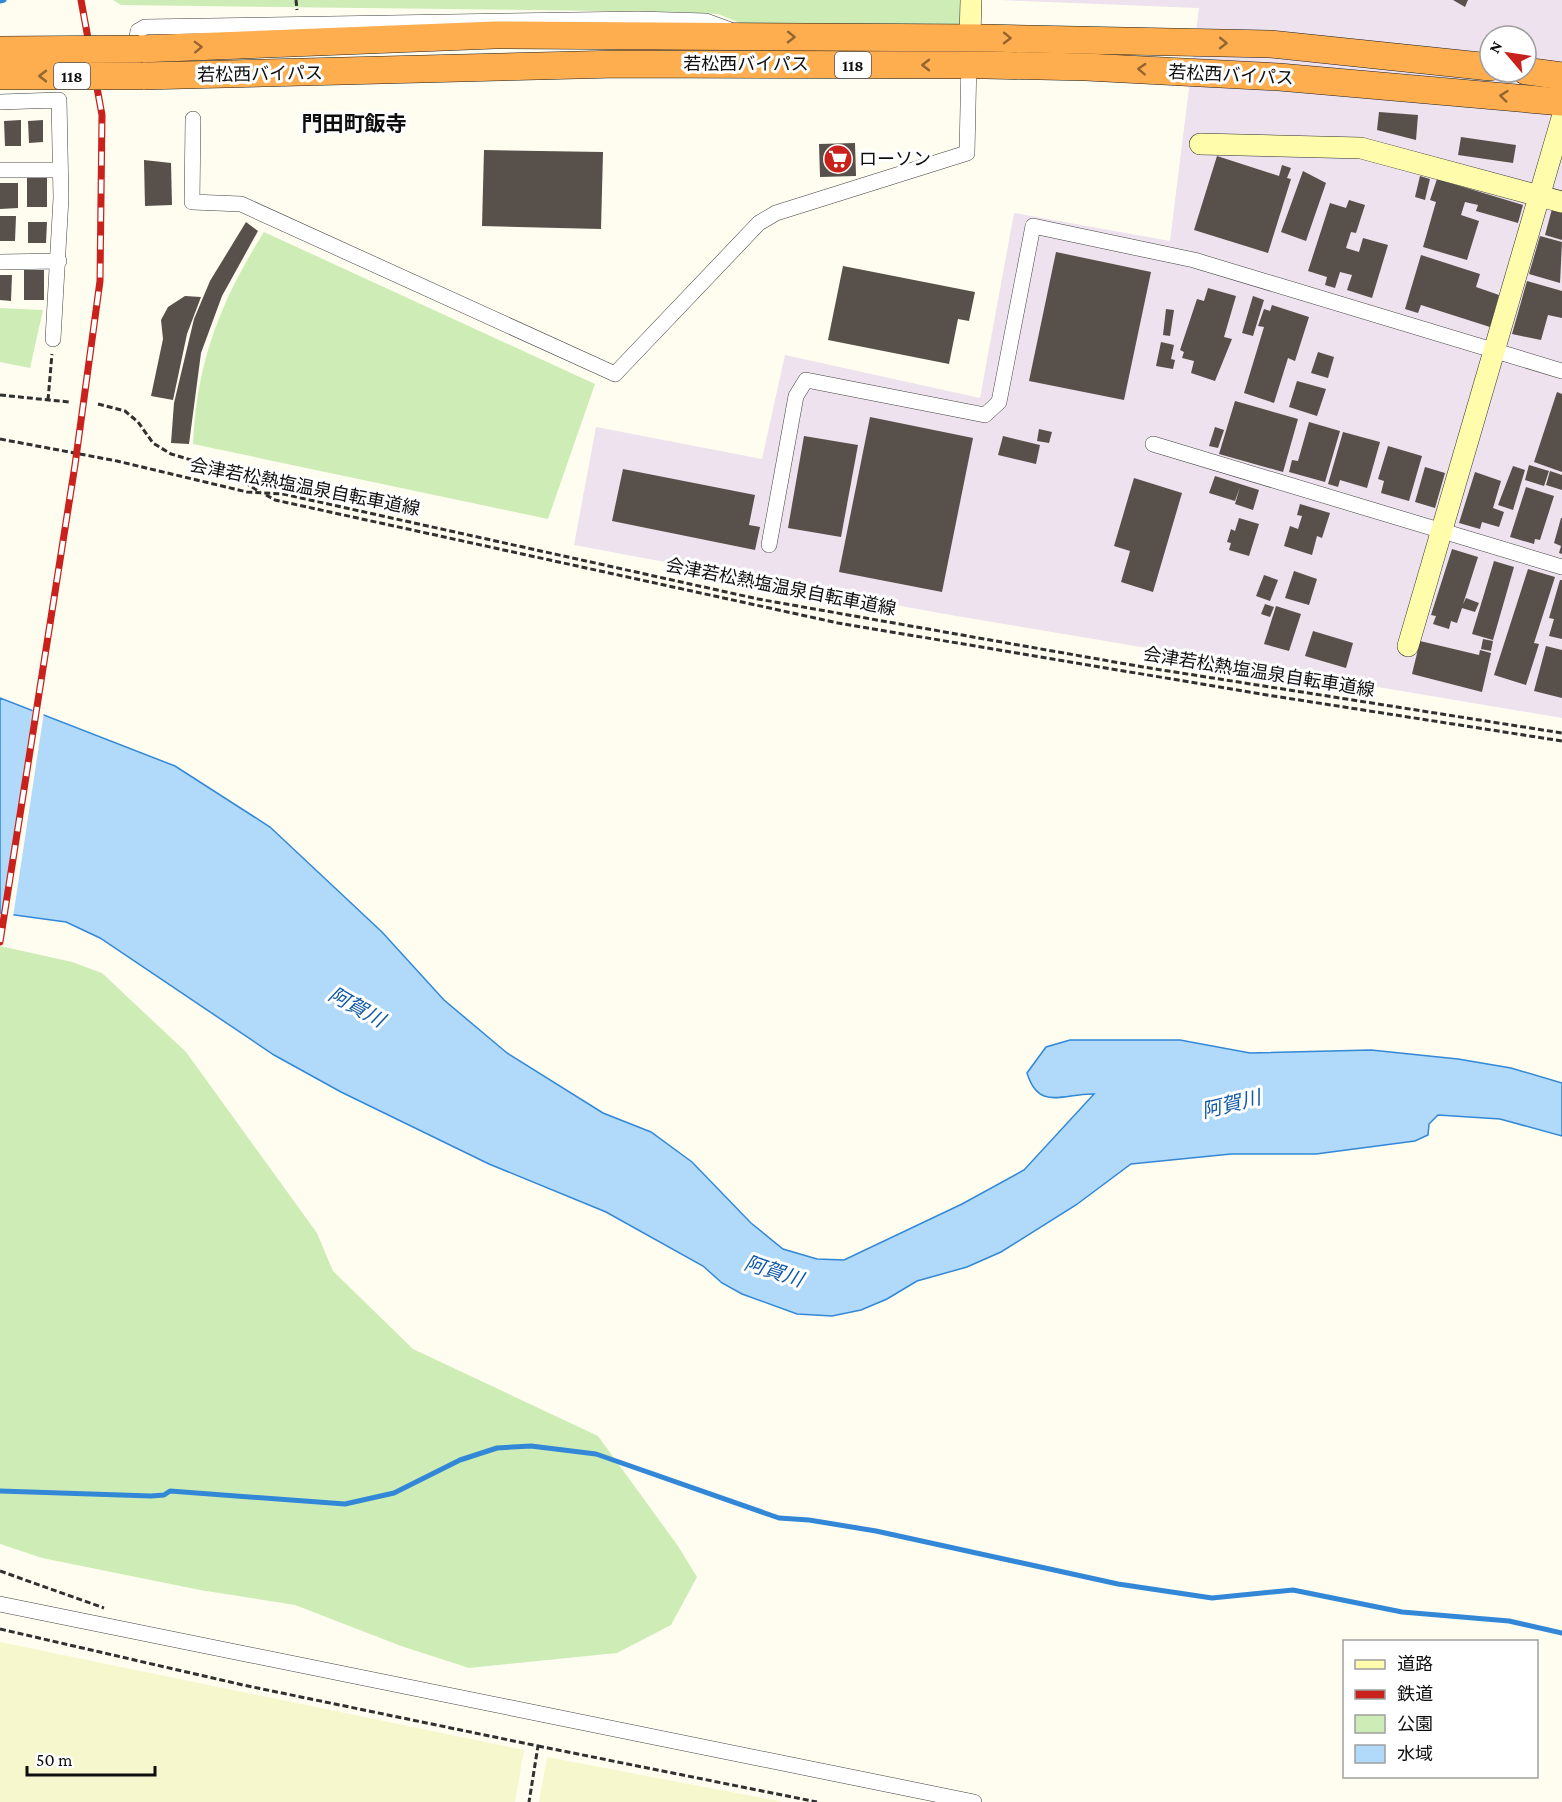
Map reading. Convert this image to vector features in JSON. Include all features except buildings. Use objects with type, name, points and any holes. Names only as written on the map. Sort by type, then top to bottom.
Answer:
[{"type":"highway","name":"若松西バイパス","points":[[0,50],[139,49],[495,35],[970,37],[1270,44],[1478,66]]},
{"type":"highway","name":"若松西バイパス","points":[[0,76],[143,76],[618,64],[968,64],[1279,76],[1562,102]]},
{"type":"highway","points":[[1538,73],[1562,76]]},
{"type":"street","points":[[193,120],[192,202],[241,204],[615,374],[759,223],[776,213],[967,153],[971,0]]},
{"type":"street","points":[[748,36],[706,21],[638,19],[145,27],[138,31],[135,43],[134,80],[144,88],[191,87],[782,72],[805,64]]},
{"type":"street","points":[[0,102],[59,100],[59,261],[53,339]]},
{"type":"street","points":[[1408,646],[1492,351],[1562,118]]},
{"type":"street","points":[[1200,144],[1361,148],[1562,202]]},
{"type":"street","points":[[0,170],[60,170]]},
{"type":"street","points":[[769,545],[796,396],[806,380],[985,415],[999,402],[1033,226],[1194,260],[1562,371]]},
{"type":"street","points":[[0,262],[59,261]]},
{"type":"street","points":[[1153,444],[1562,567]]},
{"type":"street","points":[[0,1604],[974,1802]]},
{"type":"path","points":[[296,0],[297,13]]},
{"type":"path","points":[[48,400],[53,339]]},
{"type":"path","points":[[0,395],[69,402]]},
{"type":"path","points":[[98,404],[125,411],[138,422],[153,443],[171,454],[225,470],[276,500],[838,623],[1245,692],[1562,741]]},
{"type":"path","name":"会津若松熱塩温泉自転車道線","points":[[0,439],[117,461],[247,492],[283,494],[758,599],[1143,667],[1562,733]]},
{"type":"path","points":[[0,1571],[108,1609]]},
{"type":"path","points":[[0,1629],[243,1686],[817,1802]]},
{"type":"path","points":[[529,1802],[538,1746]]},
{"type":"shaded area","points":[[999,0],[1562,0],[1562,718],[939,613],[574,545],[596,427],[762,459],[785,355],[980,398],[1014,213],[1170,241],[1199,8]]},
{"type":"green space","points":[[113,0],[966,0],[965,32],[757,30],[718,14],[680,12],[121,5]]},
{"type":"green space","points":[[264,232],[595,384],[548,519],[193,444],[199,386],[213,333],[235,282]]},
{"type":"green space","points":[[0,308],[43,310],[30,368],[0,362]]},
{"type":"green space","points":[[0,946],[72,962],[102,973],[186,1052],[317,1233],[333,1271],[413,1349],[598,1436],[678,1546],[697,1577],[671,1625],[617,1653],[469,1668],[401,1646],[295,1605],[200,1590],[42,1558],[0,1544]]},
{"type":"green space","points":[[0,1642],[524,1750],[515,1802],[0,1802]]},
{"type":"green space","points":[[547,1757],[784,1802],[539,1802]]},
{"type":"water","name":"阿賀川","points":[[0,698],[175,766],[270,827],[382,932],[444,1000],[507,1053],[603,1113],[651,1132],[692,1162],[751,1223],[783,1249],[817,1259],[844,1260],[962,1204],[1024,1170],[1094,1094],[1046,1097],[1038,1093],[1032,1085],[1027,1073],[1046,1047],[1070,1040],[1180,1040],[1250,1053],[1371,1050],[1458,1059],[1511,1068],[1562,1083],[1562,1136],[1500,1119],[1438,1115],[1429,1124],[1428,1135],[1415,1141],[1316,1154],[1231,1154],[1131,1164],[1076,1205],[1001,1252],[967,1267],[917,1281],[887,1299],[861,1310],[832,1316],[797,1314],[742,1294],[722,1283],[703,1266],[606,1212],[489,1164],[341,1092],[274,1055],[100,938],[66,922],[0,913]]},
{"type":"pier","points":[[33,708],[44,712],[13,917],[2,916]]},
{"type":"waterway","points":[[0,1],[4,0]]},
{"type":"waterway","points":[[0,1491],[151,1496],[164,1495],[170,1491],[345,1504],[394,1493],[460,1460],[497,1448],[531,1446],[596,1454],[779,1518],[809,1520],[876,1531],[1118,1584],[1212,1598],[1293,1590],[1402,1612],[1509,1621],[1562,1633]]},
{"type":"railway","points":[[0,942],[75,465],[100,281],[102,115],[81,0]]},
{"type":"place","name":"ローソン","points":[[838,159]]},
{"type":"district","name":"門田町飯寺","points":[[354,124]]}]
